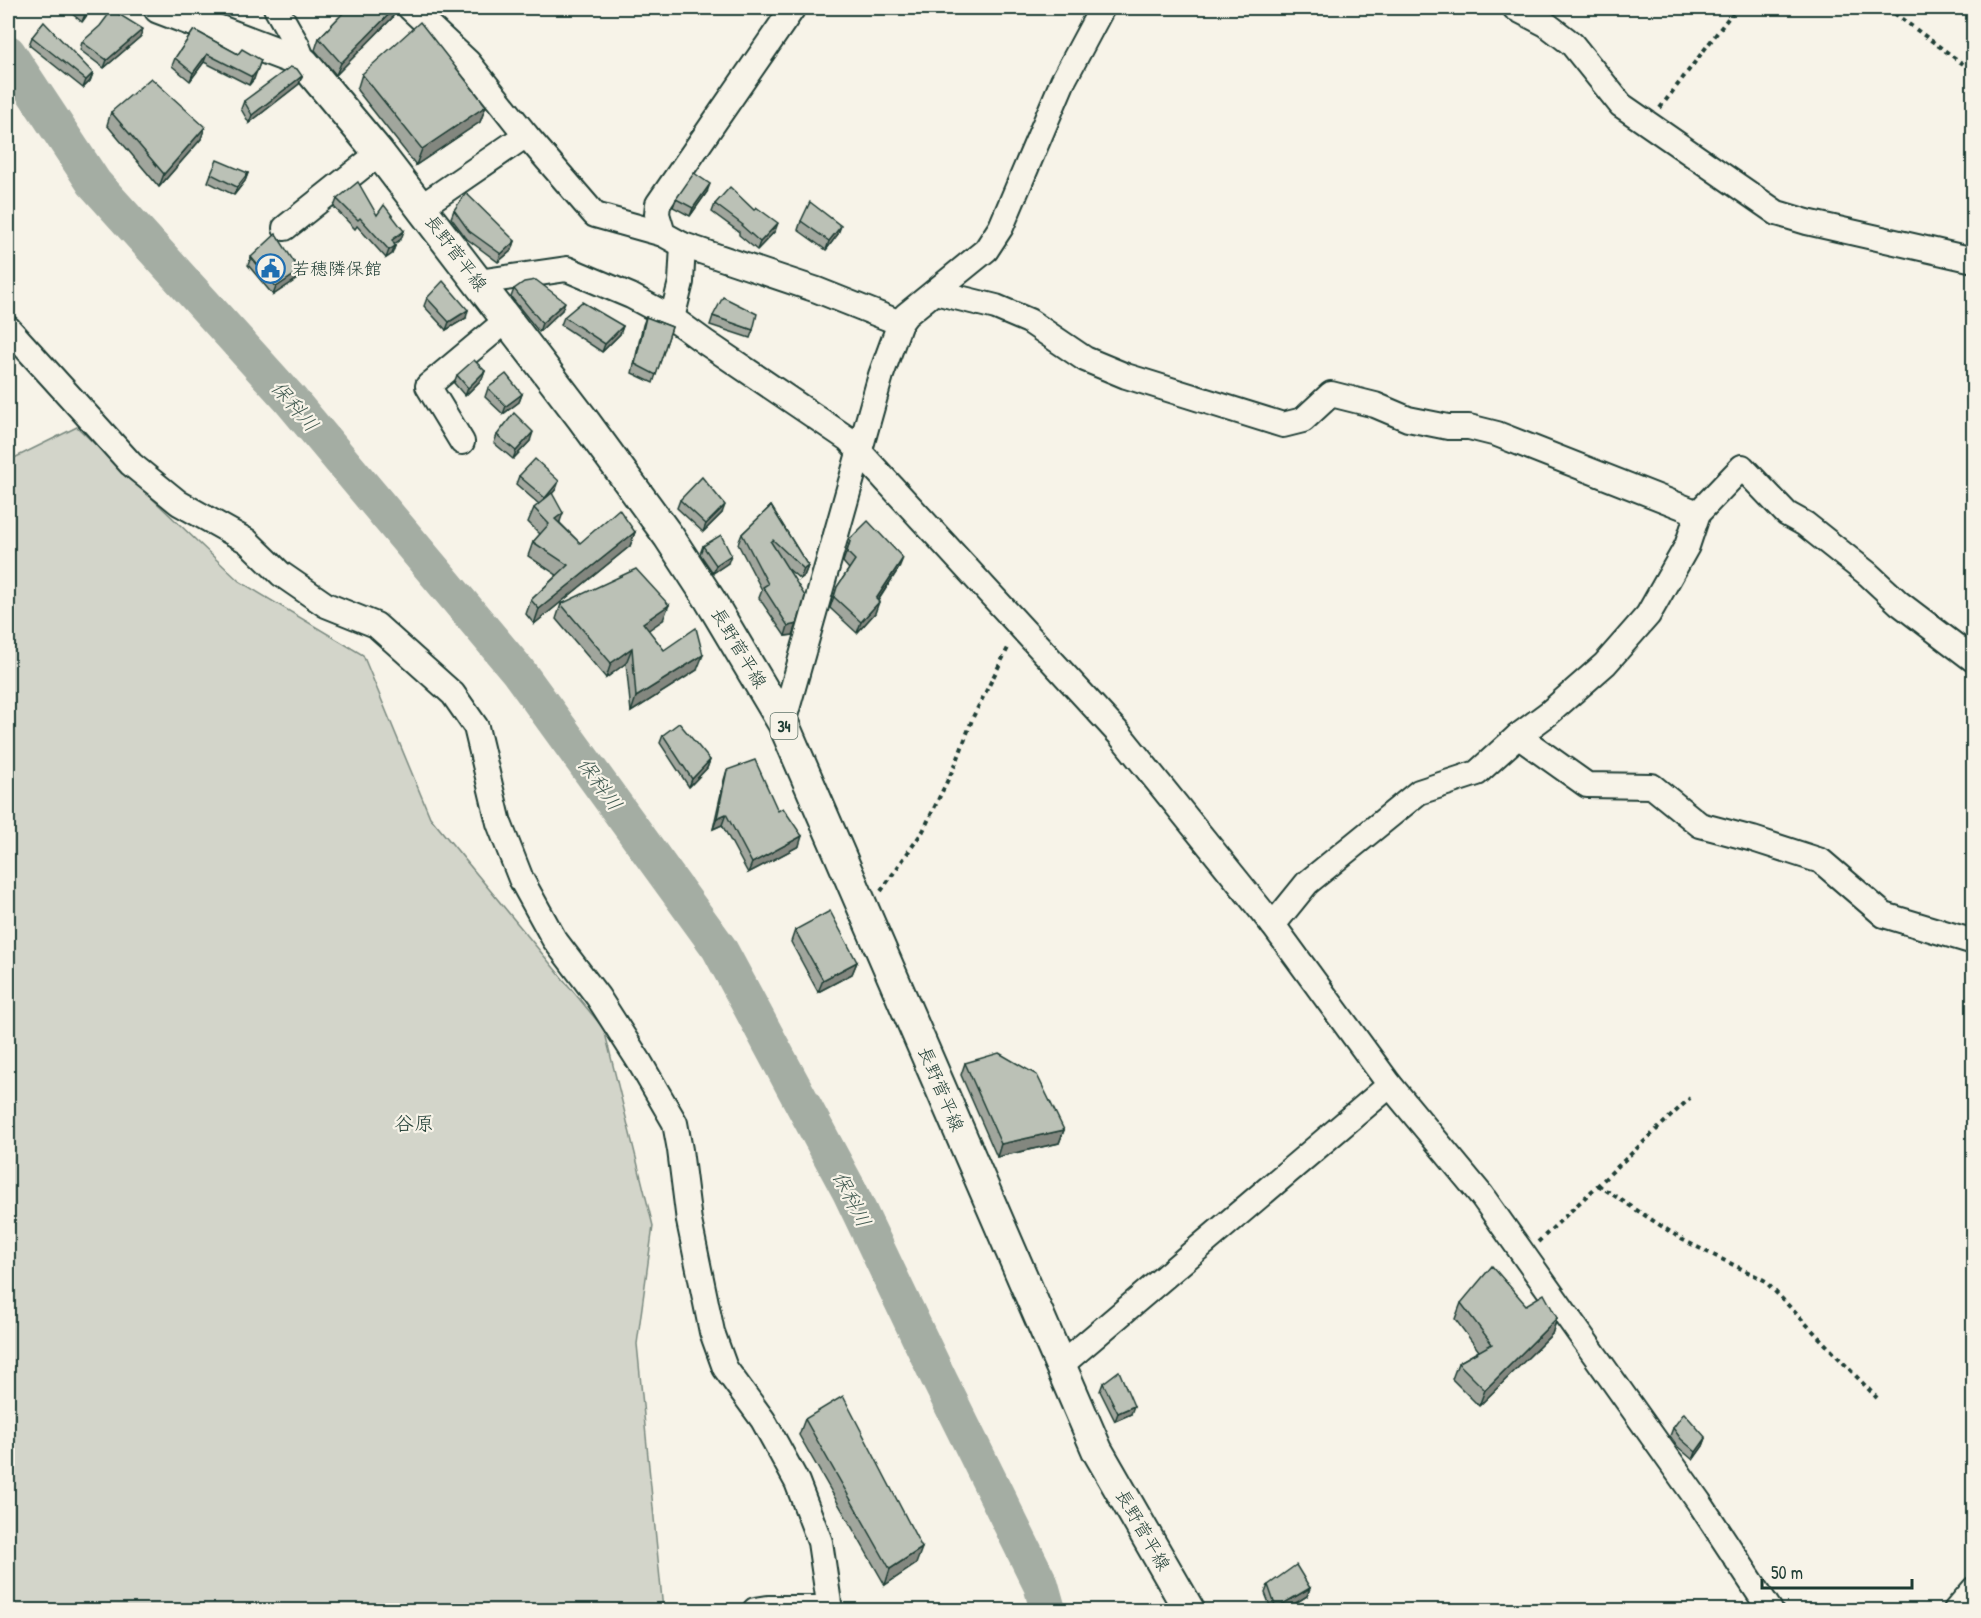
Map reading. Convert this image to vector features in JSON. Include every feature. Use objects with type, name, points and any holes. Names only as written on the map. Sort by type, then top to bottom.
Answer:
[{"type":"main road","name":"長野菅平線","points":[[159,8],[304,63],[379,153],[507,320],[669,537],[710,600],[783,723],[1097,1450],[1189,1611]]},
{"type":"street","points":[[410,8],[468,62],[526,135],[595,215],[817,290],[900,323]]},
{"type":"street","points":[[672,318],[681,282],[673,240],[657,214],[658,204],[793,8]]},
{"type":"street","points":[[783,723],[881,375],[900,323],[906,315],[986,250],[1001,227],[1062,81],[1102,8]]},
{"type":"street","points":[[1515,8],[1546,24],[1572,44],[1621,105],[1777,213],[1974,260]]},
{"type":"street","points":[[287,12],[304,63]]},
{"type":"street","points":[[421,207],[526,135]]},
{"type":"street","points":[[285,228],[379,153]]},
{"type":"street","points":[[478,282],[567,269],[631,296],[672,318],[848,440],[860,452],[1120,735],[1273,925],[1390,1085],[1482,1196],[1693,1493],[1770,1611]]},
{"type":"street","points":[[935,292],[996,307],[1029,321],[1085,359],[1126,376],[1283,425],[1304,420],[1331,394],[1375,405],[1408,419],[1448,427],[1469,427],[1497,434],[1698,513]]},
{"type":"street","points":[[462,442],[428,386],[507,320]]},
{"type":"street","points":[[8,328],[131,464],[179,503],[247,541],[281,574],[326,605],[376,625],[453,694],[476,727],[499,823],[521,879],[554,939],[598,997],[675,1123],[689,1221],[712,1332],[725,1368],[763,1420],[797,1482],[820,1542],[829,1609],[768,1608],[755,1611]]},
{"type":"street","points":[[1273,925],[1307,883],[1419,792],[1477,773],[1605,664],[1648,615],[1687,546],[1698,513],[1742,467],[1787,514],[1805,524],[1868,574],[1899,603],[1974,660]]},
{"type":"street","points":[[1518,736],[1587,785],[1652,786],[1700,825],[1754,839],[1821,861],[1884,915],[1974,942]]},
{"type":"street","points":[[1061,1365],[1390,1085]]},
{"type":"street","points":[[1956,1611],[1974,1589]]},
{"type":"path","points":[[1649,123],[1736,8]]},
{"type":"path","points":[[1887,8],[1974,72]]},
{"type":"path","points":[[866,914],[923,831],[957,761],[973,717],[1019,626]]},
{"type":"path","points":[[1524,1255],[1690,1098]]},
{"type":"path","points":[[1598,1185],[1683,1240],[1764,1280],[1877,1398]]},
{"type":"shaded area","points":[[77,427],[239,581],[363,655],[430,817],[604,1029],[653,1226],[637,1344],[663,1610],[8,1610],[8,461]]},
{"type":"building","points":[[78,8],[89,8],[85,14]]},
{"type":"building","points":[[348,8],[395,8],[341,63],[319,38]]},
{"type":"building","points":[[112,10],[143,29],[107,60],[82,42],[100,26]]},
{"type":"building","points":[[44,22],[93,73],[86,80],[32,37]]},
{"type":"building","points":[[420,22],[486,106],[422,149],[362,74]]},
{"type":"building","points":[[194,30],[238,54],[242,49],[261,60],[257,71],[252,77],[207,54],[193,73],[175,58]]},
{"type":"building","points":[[290,67],[297,69],[302,76],[252,115],[244,101]]},
{"type":"building","points":[[151,78],[205,127],[164,174],[111,112]]},
{"type":"building","points":[[217,160],[248,173],[237,187],[211,174]]},
{"type":"building","points":[[694,173],[710,184],[693,208],[676,199]]},
{"type":"building","points":[[358,182],[377,215],[384,205],[404,231],[392,240],[395,246],[389,250],[360,218],[358,220],[337,199]]},
{"type":"building","points":[[730,187],[754,210],[756,207],[778,223],[760,242],[743,225],[715,204]]},
{"type":"building","points":[[466,193],[515,241],[501,254],[469,231],[454,210]]},
{"type":"building","points":[[810,202],[841,226],[829,241],[801,221]]},
{"type":"building","points":[[276,234],[300,271],[276,287],[251,257]]},
{"type":"building","points":[[536,280],[565,302],[542,323],[514,289],[524,282]]},
{"type":"building","points":[[443,281],[468,310],[449,322],[427,298]]},
{"type":"building","points":[[723,297],[757,314],[753,330],[713,316]]},
{"type":"building","points":[[582,302],[623,326],[605,344],[564,317]]},
{"type":"building","points":[[646,317],[672,327],[656,375],[635,364]]},
{"type":"building","points":[[474,360],[485,371],[468,388],[457,375]]},
{"type":"building","points":[[506,374],[522,394],[506,406],[488,388]]},
{"type":"building","points":[[514,413],[533,432],[516,451],[497,435]]},
{"type":"building","points":[[535,459],[559,481],[545,498],[519,476]]},
{"type":"building","points":[[702,477],[725,505],[706,524],[680,500]]},
{"type":"building","points":[[552,493],[563,513],[555,519],[580,543],[619,509],[635,532],[539,609],[531,600],[568,565],[533,542],[549,524],[534,508]]},
{"type":"building","points":[[771,506],[808,566],[804,569],[773,540],[771,542],[805,596],[797,624],[788,626],[763,587],[768,584],[742,534]]},
{"type":"building","points":[[868,521],[903,558],[876,599],[879,602],[861,622],[834,597],[837,587],[855,560],[847,552],[851,538]]},
{"type":"building","points":[[721,535],[731,555],[716,565],[703,546]]},
{"type":"building","points":[[636,569],[669,605],[643,623],[664,650],[696,628],[703,655],[636,697],[632,648],[611,663],[561,604]]},
{"type":"building","points":[[679,723],[710,760],[692,779],[663,735]]},
{"type":"building","points":[[755,760],[778,811],[783,808],[802,836],[752,863],[726,814],[717,818],[727,770]]},
{"type":"building","points":[[830,911],[857,962],[823,980],[795,930]]},
{"type":"building","points":[[999,1053],[1037,1075],[1064,1130],[1001,1144],[965,1063]]},
{"type":"building","points":[[1492,1266],[1526,1305],[1544,1294],[1557,1318],[1485,1390],[1458,1363],[1492,1344],[1461,1303]]},
{"type":"building","points":[[1119,1371],[1134,1406],[1118,1413],[1103,1383]]},
{"type":"building","points":[[843,1396],[922,1548],[890,1569],[805,1419]]},
{"type":"building","points":[[1684,1413],[1706,1438],[1696,1452],[1681,1439],[1673,1428]]},
{"type":"building","points":[[1296,1565],[1310,1588],[1276,1608],[1268,1585]]},
{"type":"waterway","name":"保科川","points":[[8,53],[94,183],[288,397],[518,671],[719,948],[850,1192],[1041,1585],[1048,1610]]},
{"type":"place","name":"若穂隣保館","points":[[271,269]]},
{"type":"district","name":"谷原","points":[[414,1123]]}]
